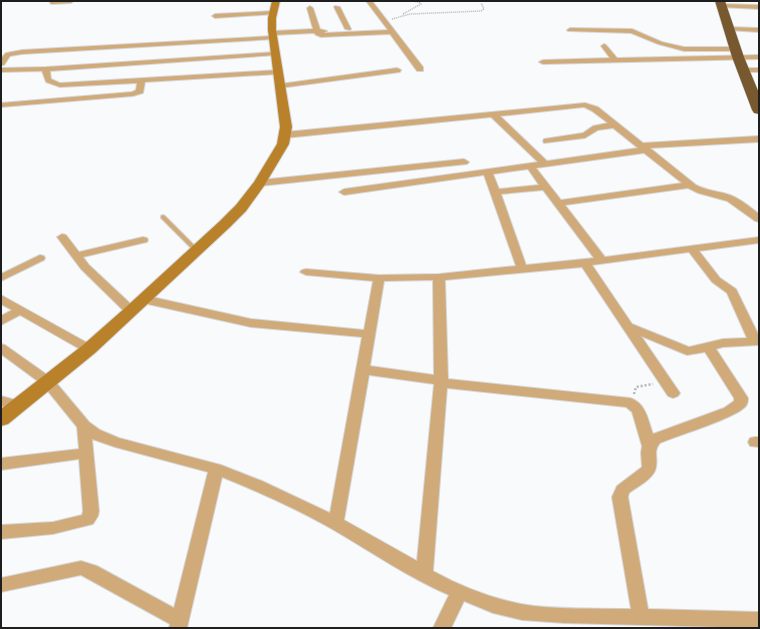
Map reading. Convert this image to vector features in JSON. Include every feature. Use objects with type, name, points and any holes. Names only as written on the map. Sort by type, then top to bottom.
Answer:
[{"type":"highway","points":[[721,3],[729,29],[739,52],[743,70],[759,110]]},
{"type":"street","points":[[52,2],[72,1]]},
{"type":"street","points":[[1,418],[89,349],[131,311],[225,224],[260,183],[283,144],[286,127],[273,36],[273,13],[276,1]]},
{"type":"street","points":[[369,1],[420,69]]},
{"type":"street","points":[[721,3],[759,6]]},
{"type":"street","points":[[337,7],[348,29]]},
{"type":"street","points":[[310,8],[317,31],[320,35],[391,32]]},
{"type":"street","points":[[215,16],[273,13]]},
{"type":"street","points":[[1,63],[8,54],[22,52],[363,29]]},
{"type":"street","points":[[729,29],[759,30]]},
{"type":"street","points":[[570,30],[632,31],[660,43],[684,49],[739,52],[759,57]]},
{"type":"street","points":[[604,46],[615,60]]},
{"type":"street","points":[[543,62],[615,60],[739,52]]},
{"type":"street","points":[[1,70],[276,54]]},
{"type":"street","points":[[46,68],[46,78],[49,82],[60,85],[278,72]]},
{"type":"street","points":[[280,86],[397,70]]},
{"type":"street","points":[[743,70],[759,70]]},
{"type":"street","points":[[1,105],[138,93],[140,91],[141,80]]},
{"type":"street","points":[[71,99],[76,84]]},
{"type":"street","points":[[285,135],[585,105],[594,109],[690,185],[703,192],[727,197],[759,218]]},
{"type":"street","points":[[493,114],[545,164]]},
{"type":"street","points":[[547,141],[585,136],[596,128],[614,125]]},
{"type":"street","points":[[344,192],[545,164],[643,148],[759,139]]},
{"type":"street","points":[[260,183],[464,162]]},
{"type":"street","points":[[530,166],[602,261]]},
{"type":"street","points":[[488,172],[522,269]]},
{"type":"street","points":[[558,203],[690,185]]},
{"type":"street","points":[[495,192],[546,187]]},
{"type":"street","points":[[62,237],[85,267],[131,311]]},
{"type":"street","points":[[76,256],[143,240]]},
{"type":"street","points":[[306,272],[380,278],[439,277],[585,263],[759,240]]},
{"type":"street","points":[[627,326],[687,351],[694,351],[723,343],[757,341],[732,291],[716,280],[692,249]]},
{"type":"street","points":[[1,278],[40,258]]},
{"type":"street","points":[[585,263],[670,390]]},
{"type":"street","points":[[424,575],[441,382],[439,277]]},
{"type":"street","points":[[336,523],[380,278]]},
{"type":"street","points":[[1,299],[89,349]]},
{"type":"street","points":[[143,299],[251,323],[370,334]]},
{"type":"street","points":[[1,321],[20,310]]},
{"type":"street","points":[[641,616],[620,497],[622,490],[646,472],[649,468],[647,451],[649,445],[655,439],[729,411],[741,403],[741,398],[708,346]]},
{"type":"street","points":[[1,348],[48,382],[84,426],[95,434],[115,442],[216,469],[257,485],[336,523],[424,575],[459,592],[493,605],[522,612],[564,615],[641,616],[728,624],[759,620]]},
{"type":"street","points":[[364,370],[441,382],[623,401],[635,406],[638,410],[649,445]]},
{"type":"street","points":[[1,401],[18,405]]},
{"type":"street","points":[[1,532],[53,528],[87,520],[91,511],[84,426]]},
{"type":"street","points":[[1,464],[86,453]]},
{"type":"street","points":[[1,585],[81,568],[91,571],[179,624],[216,469]]},
{"type":"street","points":[[442,628],[459,592]]},
{"type":"lane","points":[[164,217],[196,250]]},
{"type":"path","points":[[384,22],[400,16],[421,4],[419,2],[411,1]]},
{"type":"path","points":[[400,16],[481,11],[484,9],[481,3]]},
{"type":"path","points":[[635,406],[634,391],[636,387],[650,384],[670,390]]}]
